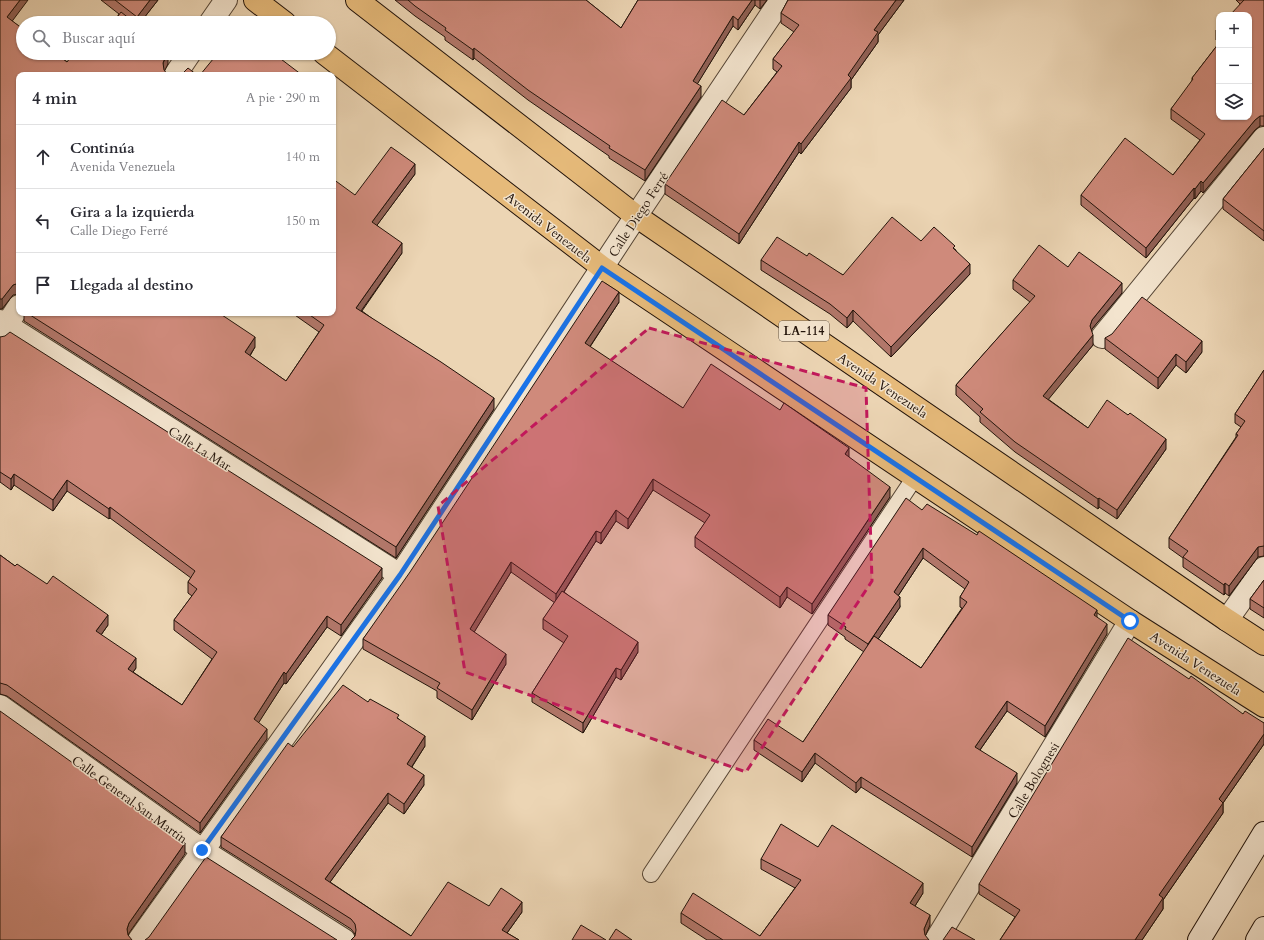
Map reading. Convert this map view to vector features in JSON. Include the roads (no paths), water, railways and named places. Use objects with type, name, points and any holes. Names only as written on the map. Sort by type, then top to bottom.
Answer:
[{"type":"main road","points":[[255,0],[276,16]]},
{"type":"main road","name":"Avenida Venezuela","points":[[357,0],[636,216],[1226,620],[1264,644]]},
{"type":"main road","name":"Avenida Venezuela","points":[[333,60],[602,268],[1130,621],[1264,706]]},
{"type":"street","points":[[215,16],[226,0]]},
{"type":"street","name":"Calle Diego Ferré","points":[[139,940],[400,575],[636,216],[781,0]]},
{"type":"street","points":[[177,72],[185,60]]},
{"type":"street","points":[[1102,336],[1264,138]]},
{"type":"street","points":[[2,327],[16,310]]},
{"type":"street","name":"Calle La Mar","points":[[2,327],[400,575]]},
{"type":"street","points":[[1226,620],[1264,568]]},
{"type":"street","name":"Calle Bolognesi","points":[[936,940],[1130,621]]},
{"type":"street","name":"Calle General San Martín","points":[[0,706],[202,850],[344,940]]},
{"type":"street","points":[[1199,940],[1264,833]]},
{"type":"street","points":[[1257,940],[1264,928]]},
{"type":"lane","points":[[651,874],[915,477]]}]
